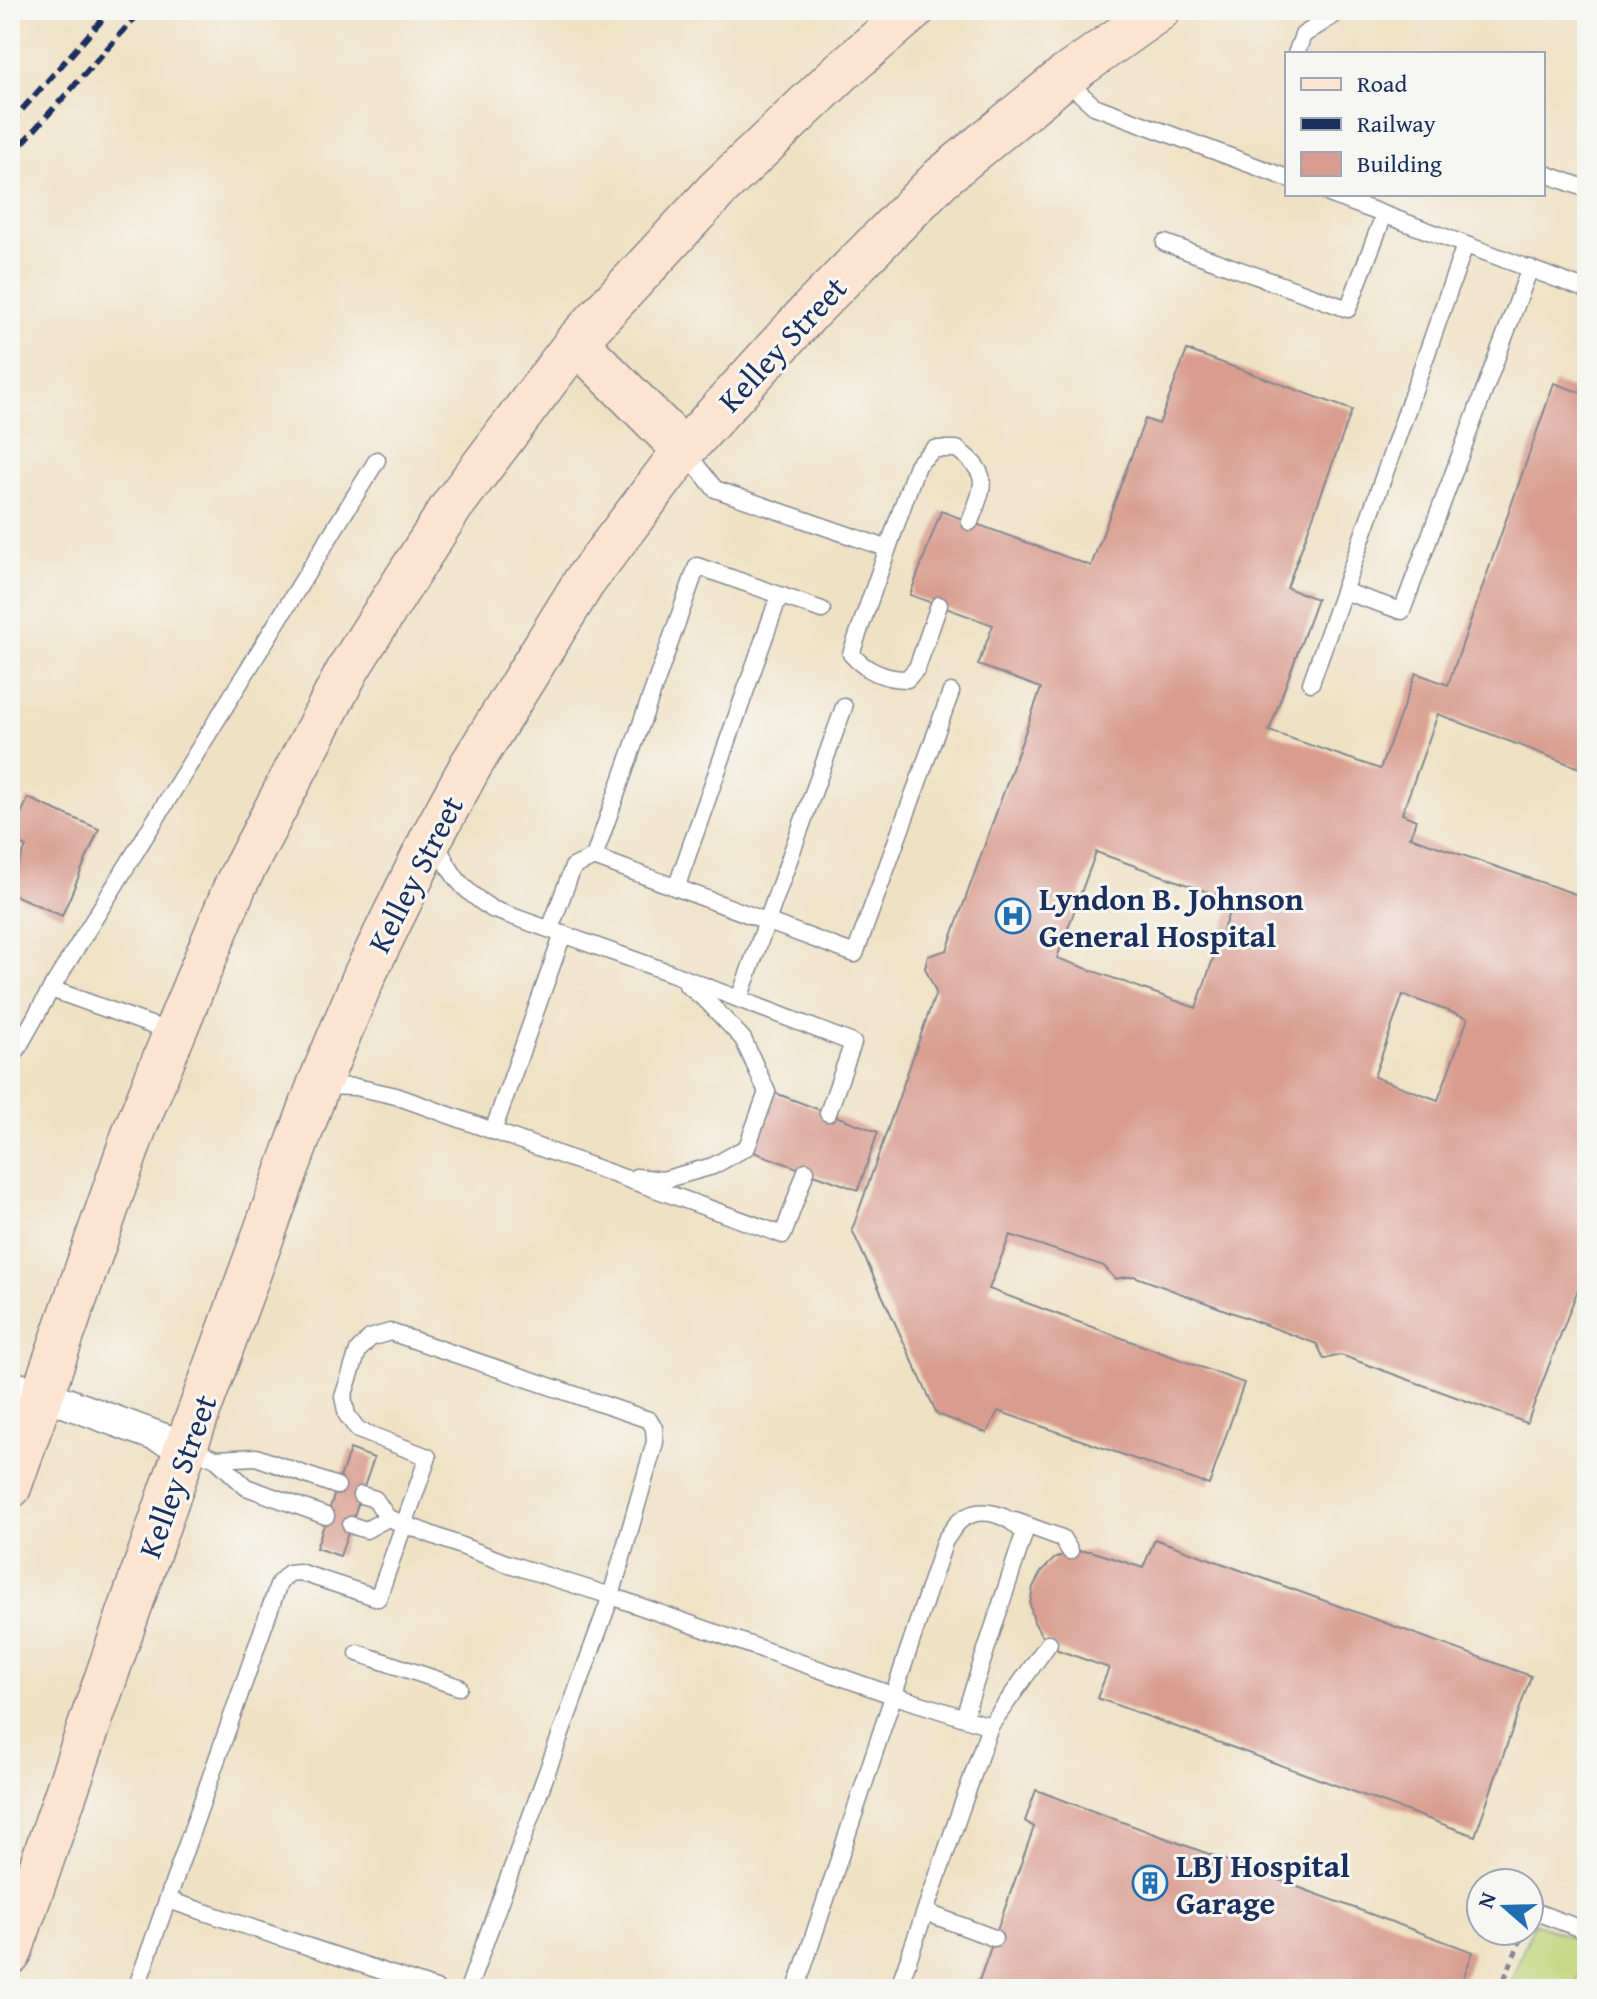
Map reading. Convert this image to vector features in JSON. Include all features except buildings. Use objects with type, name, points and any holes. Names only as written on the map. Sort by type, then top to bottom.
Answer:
[{"type":"main road","points":[[10,1487],[26,1390],[236,884],[350,666],[452,506],[576,342],[716,191],[842,71],[913,10]]},
{"type":"main road","name":"Kelley Street","points":[[10,1954],[201,1453],[318,1086],[365,974],[471,765],[584,582],[684,450],[810,311],[941,178],[1063,78],[1159,10]]},
{"type":"main road","points":[[576,342],[684,450]]},
{"type":"street","points":[[26,1390],[201,1453]]},
{"type":"lane","points":[[1297,52],[1303,35],[1342,10]]},
{"type":"lane","points":[[1063,78],[1094,106],[1285,177]]},
{"type":"lane","points":[[1545,174],[1587,189]]},
{"type":"lane","points":[[1334,196],[1587,290]]},
{"type":"lane","points":[[1165,243],[1348,309],[1384,215]]},
{"type":"lane","points":[[1311,683],[1465,245]]},
{"type":"lane","points":[[1343,591],[1402,611],[1530,268]]},
{"type":"lane","points":[[939,605],[917,668],[907,679],[872,672],[851,654],[917,465],[934,449],[957,449],[977,464],[983,487],[970,522]]},
{"type":"lane","points":[[684,450],[715,489],[886,548]]},
{"type":"lane","points":[[10,1062],[51,989],[377,460]]},
{"type":"lane","points":[[493,1131],[556,932],[573,867],[594,857],[697,566],[822,610]]},
{"type":"lane","points":[[676,888],[779,596]]},
{"type":"lane","points":[[594,857],[855,954],[951,692]]},
{"type":"lane","points":[[739,999],[844,707]]},
{"type":"lane","points":[[433,835],[452,875],[470,895],[492,909],[853,1043],[828,1113]]},
{"type":"lane","points":[[610,1175],[663,1180],[713,1166],[747,1147],[767,1092],[743,1039],[707,1001],[671,973]]},
{"type":"lane","points":[[51,989],[174,1034]]},
{"type":"lane","points":[[318,1086],[356,1087],[396,1096],[783,1235],[806,1171]]},
{"type":"lane","points":[[136,1989],[279,1583],[289,1573],[299,1572],[378,1598],[396,1522],[428,1457],[358,1430],[347,1415],[343,1397],[358,1351],[370,1338],[390,1332],[649,1420],[654,1428],[655,1442],[611,1596],[468,1989]]},
{"type":"lane","points":[[201,1453],[256,1457],[337,1486]]},
{"type":"lane","points":[[201,1453],[246,1487],[326,1516]]},
{"type":"lane","points":[[361,1495],[375,1499],[396,1522],[506,1563],[990,1726]]},
{"type":"lane","points":[[798,1989],[945,1540],[961,1520],[973,1514],[994,1513],[1062,1538],[1070,1551]]},
{"type":"lane","points":[[964,1717],[1024,1534],[1015,1521]]},
{"type":"lane","points":[[351,1525],[366,1530],[396,1522]]},
{"type":"lane","points":[[898,1989],[990,1726],[1049,1643]]},
{"type":"lane","points":[[358,1653],[459,1687]]},
{"type":"lane","points":[[168,1900],[436,1989]]},
{"type":"lane","points":[[925,1912],[994,1938]]},
{"type":"lane","points":[[1545,1915],[1587,1931]]},
{"type":"path","points":[[1500,1989],[1517,1947]]},
{"type":"green space","points":[[1545,1927],[1585,1942],[1587,1953],[1575,1989],[1508,1989],[1525,1947],[1545,1947]]},
{"type":"railway","points":[[10,123],[111,10]]},
{"type":"railway","points":[[10,157],[142,10]]},
{"type":"place","name":"Lyndon B. Johnson General Hospital","points":[[1013,916]]},
{"type":"place","name":"LBJ Hospital Garage","points":[[1150,1883]]}]
